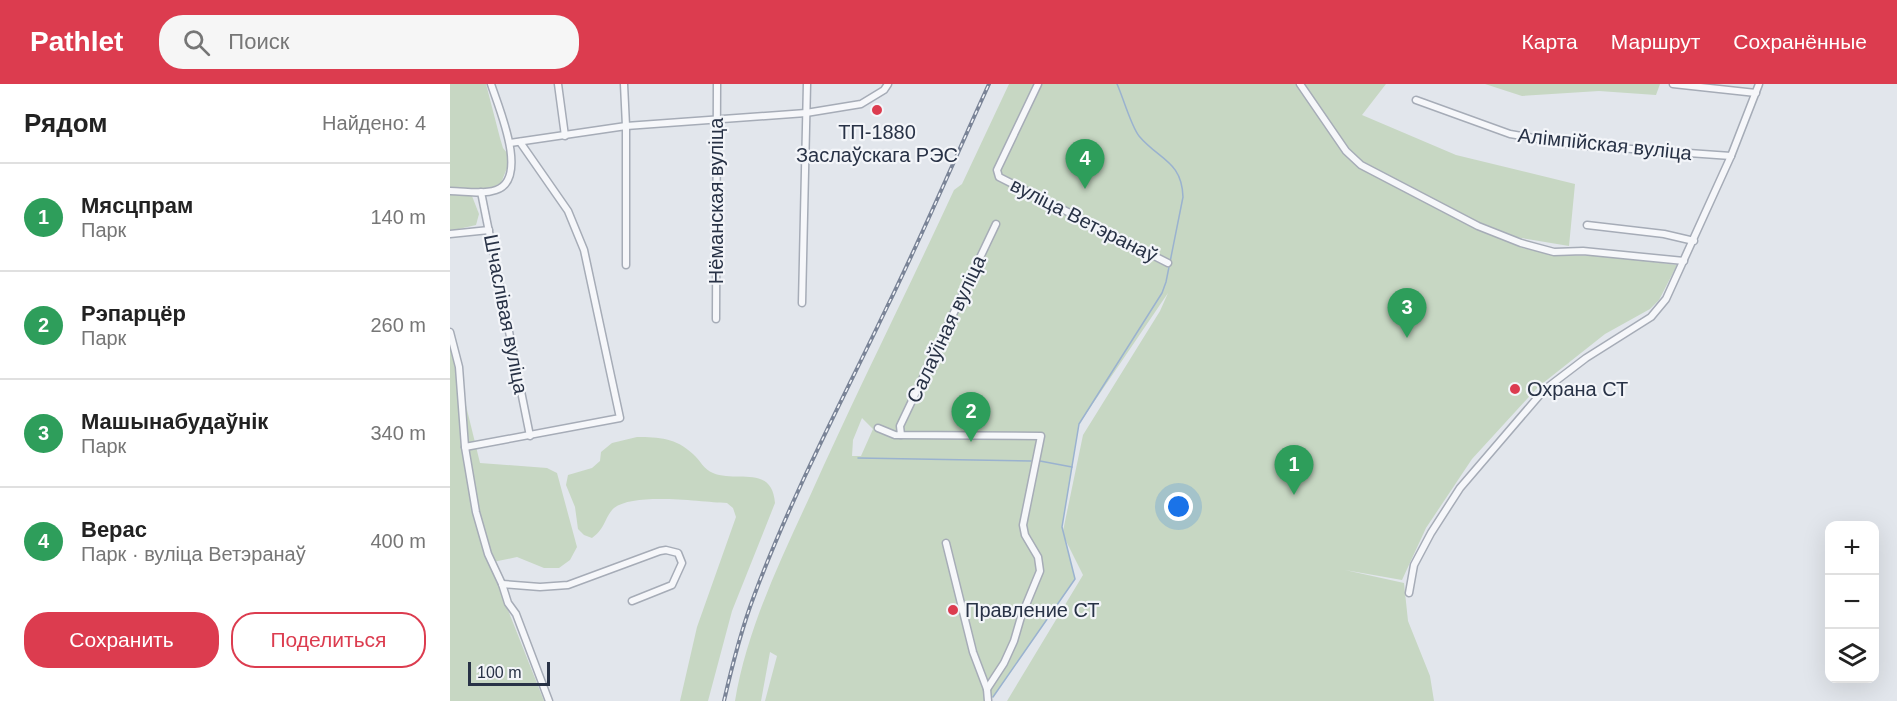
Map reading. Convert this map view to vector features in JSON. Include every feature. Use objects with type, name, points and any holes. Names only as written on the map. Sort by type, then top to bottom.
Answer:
[{"type":"street","points":[[450,191],[497,190],[508,180],[512,167],[510,143],[491,84]]},
{"type":"street","points":[[558,84],[565,136]]},
{"type":"street","points":[[624,84],[627,126],[626,265]]},
{"type":"street","name":"Нёманская вуліца","points":[[716,319],[717,84]]},
{"type":"street","points":[[802,303],[807,84]]},
{"type":"street","points":[[510,143],[627,126],[806,112],[861,104],[884,90],[888,84]]},
{"type":"street","name":"вуліца Ветэранаў","points":[[1038,84],[997,170],[999,177],[1168,263]]},
{"type":"street","points":[[1300,84],[1346,151],[1361,165],[1478,226],[1521,243],[1554,252],[1583,251],[1684,261]]},
{"type":"street","points":[[1673,84],[1756,93]]},
{"type":"street","points":[[1409,593],[1413,565],[1460,488],[1544,390],[1586,358],[1651,316],[1666,299],[1731,156],[1759,84]]},
{"type":"street","name":"Алімпійская вуліца","points":[[1416,100],[1510,134],[1575,145],[1731,156]]},
{"type":"street","points":[[465,447],[620,418],[584,250],[568,211],[520,142]]},
{"type":"street","name":"Шчаслівая вуліца","points":[[481,192],[530,436]]},
{"type":"street","name":"Салаўіная вуліца","points":[[901,435],[900,426],[996,224]]},
{"type":"street","points":[[1587,225],[1664,234],[1694,241]]},
{"type":"street","points":[[450,234],[489,230]]},
{"type":"street","points":[[450,332],[459,367],[465,447],[476,512],[488,554],[508,603],[516,614],[549,701]]},
{"type":"street","points":[[878,428],[890,434],[901,435],[1041,436],[1023,525],[1025,535],[1038,557],[1040,571],[1014,641],[1004,663],[987,690]]},
{"type":"street","points":[[946,543],[973,652],[987,690],[988,701]]},
{"type":"street","points":[[502,584],[540,588],[568,585],[660,551],[678,553],[681,563],[672,585],[632,601]]},
{"type":"green space","points":[[450,84],[486,84],[509,163],[501,183],[489,189],[450,189]]},
{"type":"green space","points":[[1009,84],[1386,84],[1362,115],[1456,155],[1575,184],[1569,246],[1491,233],[1523,248],[1552,255],[1607,256],[1677,265],[1659,300],[1650,309],[1605,334],[1538,387],[1472,459],[1426,528],[1402,580],[1345,570],[1404,583],[1408,621],[1430,676],[1434,701],[1007,701],[1083,575],[1065,539],[1075,579],[989,701],[765,701],[777,656],[770,652],[761,701],[735,701],[740,674],[756,622],[776,570],[954,190],[962,184]],"holes":[[[1168,293],[1160,311],[1083,435],[1063,531],[1079,424]],[[862,418],[873,429],[861,456],[852,456],[853,440]]]},
{"type":"green space","points":[[1485,84],[1660,84],[1656,95],[1599,91],[1522,96]]},
{"type":"green space","points":[[450,194],[472,196],[479,214],[476,225],[450,231]]},
{"type":"green space","points":[[450,340],[480,463],[547,468],[557,473],[577,547],[570,560],[559,568],[544,568],[517,557],[493,562],[502,584],[506,605],[544,701],[450,701]]},
{"type":"green space","points":[[637,437],[660,438],[674,442],[696,456],[710,472],[722,476],[760,479],[767,483],[772,491],[775,503],[732,611],[708,701],[680,701],[697,627],[736,517],[733,508],[727,503],[668,499],[637,500],[614,508],[592,538],[584,535],[578,529],[575,507],[566,485],[568,475],[592,468],[600,461],[601,452],[612,443]]},
{"type":"waterway","points":[[993,697],[1075,579],[1062,527],[1079,424],[1162,293],[1166,282],[1183,197],[1182,185],[1174,168],[1139,136],[1117,84]]},
{"type":"waterway","points":[[858,458],[1031,461]]},
{"type":"waterway","points":[[1040,461],[1072,467]]},
{"type":"railway","points":[[724,701],[749,609],[768,559],[817,450],[913,252],[989,84]]},
{"type":"place","name":"ТП-1880 Заслаўскага РЭС","points":[[877,110]]},
{"type":"place","name":"Верас","points":[[1085,189]]},
{"type":"place","name":"Машынабудаўнік","points":[[1407,338]]},
{"type":"place","name":"Охрана СТ","points":[[1515,389]]},
{"type":"place","name":"Рэпарцёр","points":[[971,442]]},
{"type":"place","name":"Мясцпрам","points":[[1294,495]]},
{"type":"place","name":"Правление СТ","points":[[953,610]]}]
